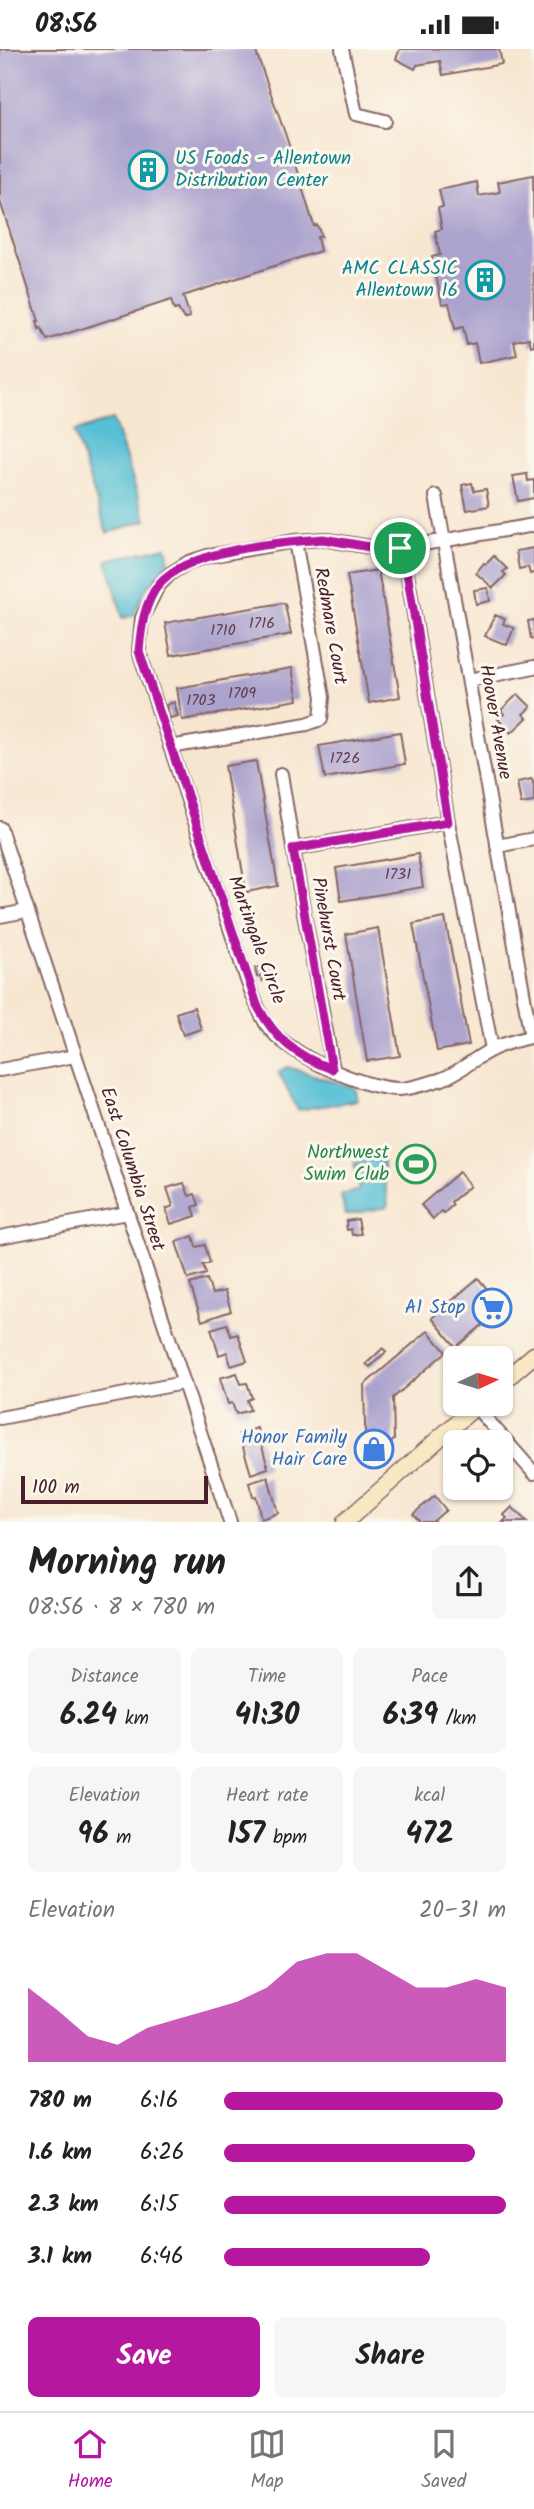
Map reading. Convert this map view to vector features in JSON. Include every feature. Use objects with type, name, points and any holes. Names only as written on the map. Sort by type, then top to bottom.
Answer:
[{"type":"street","points":[[342,49],[356,114],[385,121]]},
{"type":"street","name":"Hoover Avenue","points":[[436,496],[532,1037]]},
{"type":"street","name":"Martingale Circle","points":[[532,1037],[492,1049],[460,1071],[444,1078],[399,1089],[377,1085],[315,1063],[288,1046],[267,1024],[257,1005],[139,651],[142,618],[158,586],[171,573],[189,562],[208,556],[295,541],[323,539],[370,547],[400,548],[534,525]]},
{"type":"street","name":"Redmare Court","points":[[170,747],[307,724],[321,719],[323,697],[295,541]]},
{"type":"street","points":[[400,548],[408,578],[448,822],[492,1049]]},
{"type":"street","points":[[468,680],[534,667]]},
{"type":"street","name":"Pinehurst Court","points":[[281,774],[332,1069]]},
{"type":"street","points":[[293,849],[448,822]]},
{"type":"street","name":"East Columbia Street","points":[[0,828],[230,1522]]},
{"type":"street","points":[[498,846],[534,839]]},
{"type":"street","points":[[0,916],[27,911]]},
{"type":"street","points":[[0,1070],[75,1056]]},
{"type":"street","points":[[0,1237],[127,1213]]},
{"type":"street","points":[[513,1373],[534,1355]]},
{"type":"street","points":[[0,1418],[183,1383]]},
{"type":"street","points":[[345,1522],[465,1416]]},
{"type":"street","points":[[486,1416],[534,1473]]},
{"type":"water","points":[[113,419],[146,520],[107,533],[74,432]]},
{"type":"water","points":[[166,547],[169,561],[145,590],[134,615],[123,618],[107,560]]},
{"type":"water","points":[[288,1067],[355,1088],[358,1100],[298,1110],[278,1072]]},
{"type":"water","name":"Northwest Swim Club","points":[[420,1150],[425,1176],[411,1178],[407,1153]]},
{"type":"water","points":[[382,1157],[388,1207],[345,1215],[341,1195],[359,1190],[354,1163]]},
{"type":"building","name":"US Foods - Allentown Distribution Center","points":[[0,49],[255,49],[314,226],[317,225],[321,236],[317,237],[320,251],[183,296],[190,317],[184,319],[178,309],[174,310],[171,300],[47,340],[41,328],[39,329],[39,321],[0,201]]},
{"type":"building","points":[[400,49],[499,49],[502,64],[443,75],[440,61],[417,65],[415,69],[396,59]]},
{"type":"building","name":"AMC CLASSIC Allentown 16","points":[[533,175],[534,345],[531,346],[529,338],[514,341],[517,355],[479,363],[475,343],[467,345],[463,327],[455,329],[449,303],[442,304],[432,257],[440,255],[435,231],[442,229],[438,208],[443,207],[439,190],[477,182],[479,196],[500,192],[498,182]]},
{"type":"building","points":[[527,474],[528,481],[534,480],[534,498],[518,501],[513,476]]},
{"type":"building","points":[[472,483],[474,491],[486,489],[489,506],[467,510],[462,485]]},
{"type":"building","points":[[534,548],[534,573],[530,574],[528,567],[519,569],[516,551]]},
{"type":"building","points":[[494,556],[507,569],[503,572],[506,575],[493,588],[476,573]]},
{"type":"building","points":[[378,570],[400,697],[369,703],[347,575]]},
{"type":"building","points":[[488,588],[490,601],[476,604],[474,590]]},
{"type":"building","points":[[285,604],[291,634],[171,655],[165,623]]},
{"type":"building","points":[[495,615],[505,619],[503,624],[514,628],[507,645],[485,636]]},
{"type":"building","points":[[534,620],[534,639],[531,639],[528,621]]},
{"type":"building","points":[[292,668],[298,700],[182,720],[177,688]]},
{"type":"building","points":[[518,694],[531,707],[523,714],[527,718],[511,733],[498,719],[504,714],[501,710]]},
{"type":"building","points":[[174,702],[178,716],[170,718],[166,705]]},
{"type":"building","points":[[400,732],[405,764],[325,778],[319,746]]},
{"type":"building","points":[[256,761],[278,886],[246,892],[225,766]]},
{"type":"building","points":[[532,779],[534,802],[521,804],[517,782]]},
{"type":"building","points":[[418,854],[423,887],[341,901],[336,868]]},
{"type":"building","points":[[445,918],[469,1045],[437,1051],[413,924]]},
{"type":"building","points":[[378,928],[400,1056],[367,1061],[346,934]]},
{"type":"building","points":[[271,965],[272,974],[269,975],[269,980],[263,981],[262,976],[257,977],[255,968]]},
{"type":"building","points":[[194,1007],[201,1029],[183,1035],[176,1013]]},
{"type":"building","points":[[459,1172],[470,1186],[451,1202],[453,1205],[433,1219],[421,1205]]},
{"type":"building","points":[[184,1183],[189,1196],[195,1194],[199,1205],[193,1207],[196,1216],[171,1224],[166,1209],[173,1206],[167,1188]]},
{"type":"building","points":[[358,1219],[361,1234],[352,1235],[351,1229],[347,1230],[346,1221]]},
{"type":"building","points":[[193,1236],[196,1247],[205,1245],[210,1263],[203,1265],[206,1274],[188,1279],[176,1242]]},
{"type":"building","points":[[478,1278],[503,1308],[457,1346],[432,1318]]},
{"type":"building","points":[[207,1279],[212,1294],[225,1291],[231,1311],[202,1321],[190,1284]]},
{"type":"building","points":[[227,1324],[231,1336],[238,1334],[247,1361],[231,1366],[227,1352],[219,1355],[211,1329]]},
{"type":"building","points":[[428,1331],[443,1348],[443,1355],[393,1398],[394,1440],[366,1464],[364,1385]]},
{"type":"building","points":[[383,1348],[386,1352],[370,1367],[366,1364]]},
{"type":"building","points":[[237,1373],[241,1384],[247,1383],[252,1398],[247,1400],[250,1410],[236,1414],[232,1403],[228,1404],[220,1378]]},
{"type":"building","points":[[257,1428],[268,1468],[251,1474],[239,1434]]},
{"type":"building","points":[[268,1477],[278,1513],[261,1519],[256,1496],[253,1497],[249,1483]]},
{"type":"building","points":[[435,1496],[446,1510],[432,1522],[420,1522],[413,1514]]},
{"type":"building","points":[[512,1507],[527,1522],[503,1522],[507,1518],[504,1515]]},
{"type":"place","name":"US Foods - Allentown Distribution Center","points":[[148,170]]},
{"type":"place","name":"AMC CLASSIC Allentown 16","points":[[485,280]]},
{"type":"place","name":"Northwest Swim Club","points":[[416,1164]]},
{"type":"place","name":"A1 Stop","points":[[492,1308]]},
{"type":"place","name":"Honor Family Hair Care","points":[[374,1449]]},
{"type":"route","points":[[323,539],[370,547],[400,548],[408,578],[448,822],[293,849],[332,1069],[315,1063],[288,1046],[267,1024],[257,1005],[139,651],[142,618],[158,586],[171,573],[189,562],[208,556],[295,541],[323,539]]}]
